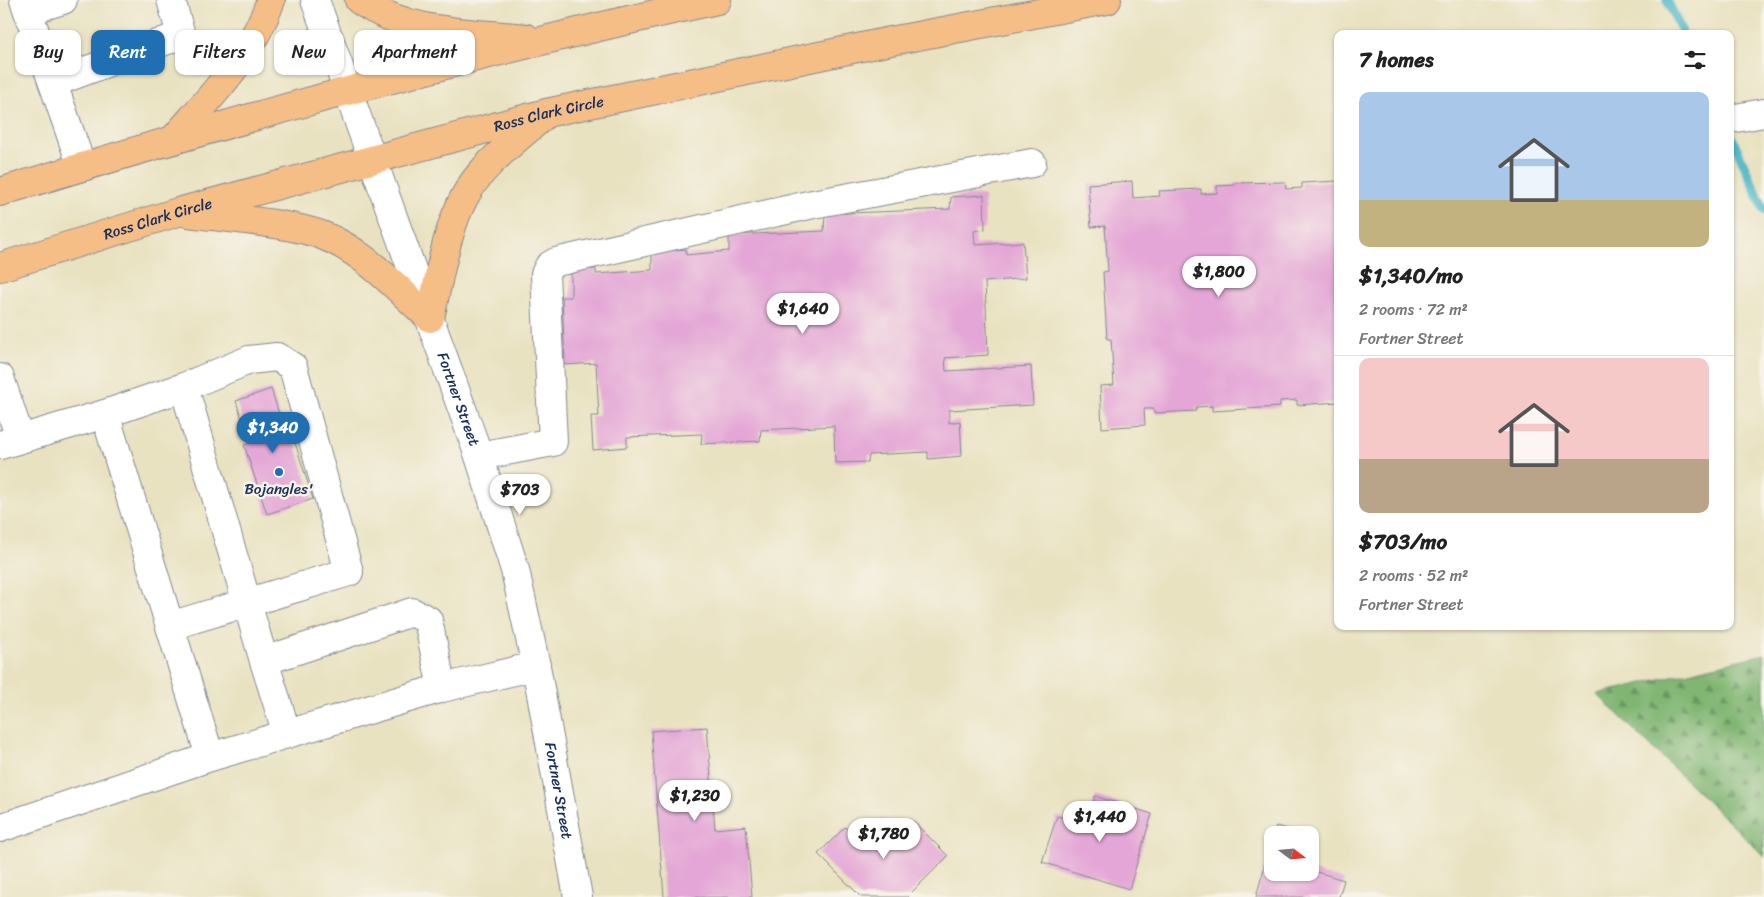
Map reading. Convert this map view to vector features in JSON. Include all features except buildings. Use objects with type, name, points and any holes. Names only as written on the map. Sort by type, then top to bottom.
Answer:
[{"type":"highway","points":[[173,140],[241,61],[261,27],[271,0]]},
{"type":"highway","points":[[358,0],[399,22],[438,29],[545,40]]},
{"type":"highway","name":"Ross Clark Circle","points":[[0,267],[178,212],[371,159],[546,114],[901,40],[1107,0]]},
{"type":"highway","points":[[0,192],[173,140],[347,92],[545,40],[710,1]]},
{"type":"highway","points":[[178,212],[289,228],[323,236],[348,248],[374,268],[430,318],[455,216],[466,194],[487,167],[546,114]]},
{"type":"street","points":[[63,0],[26,6],[82,167]]},
{"type":"street","name":"Fortner Street","points":[[315,0],[479,456],[515,570],[536,666],[578,897]]},
{"type":"street","points":[[53,83],[181,35],[175,1]]},
{"type":"street","points":[[1734,118],[1764,113]]},
{"type":"street","points":[[479,456],[553,442],[545,274],[549,266],[556,262],[813,204],[1032,163]]},
{"type":"street","points":[[0,378],[10,441],[105,414],[184,387],[249,360],[277,357],[293,367],[349,572],[170,626]]},
{"type":"street","points":[[184,387],[264,661],[288,734]]},
{"type":"street","points":[[105,414],[210,757]]},
{"type":"street","points":[[264,661],[412,612],[428,620],[442,688]]},
{"type":"street","points":[[0,828],[210,757],[442,688],[536,666]]},
{"type":"green space","points":[[1764,654],[1764,856],[1597,694]]},
{"type":"waterway","points":[[1667,0],[1681,30]]},
{"type":"waterway","points":[[1734,142],[1764,210]]},
{"type":"place","name":"Bojangles'","points":[[279,472]]}]
